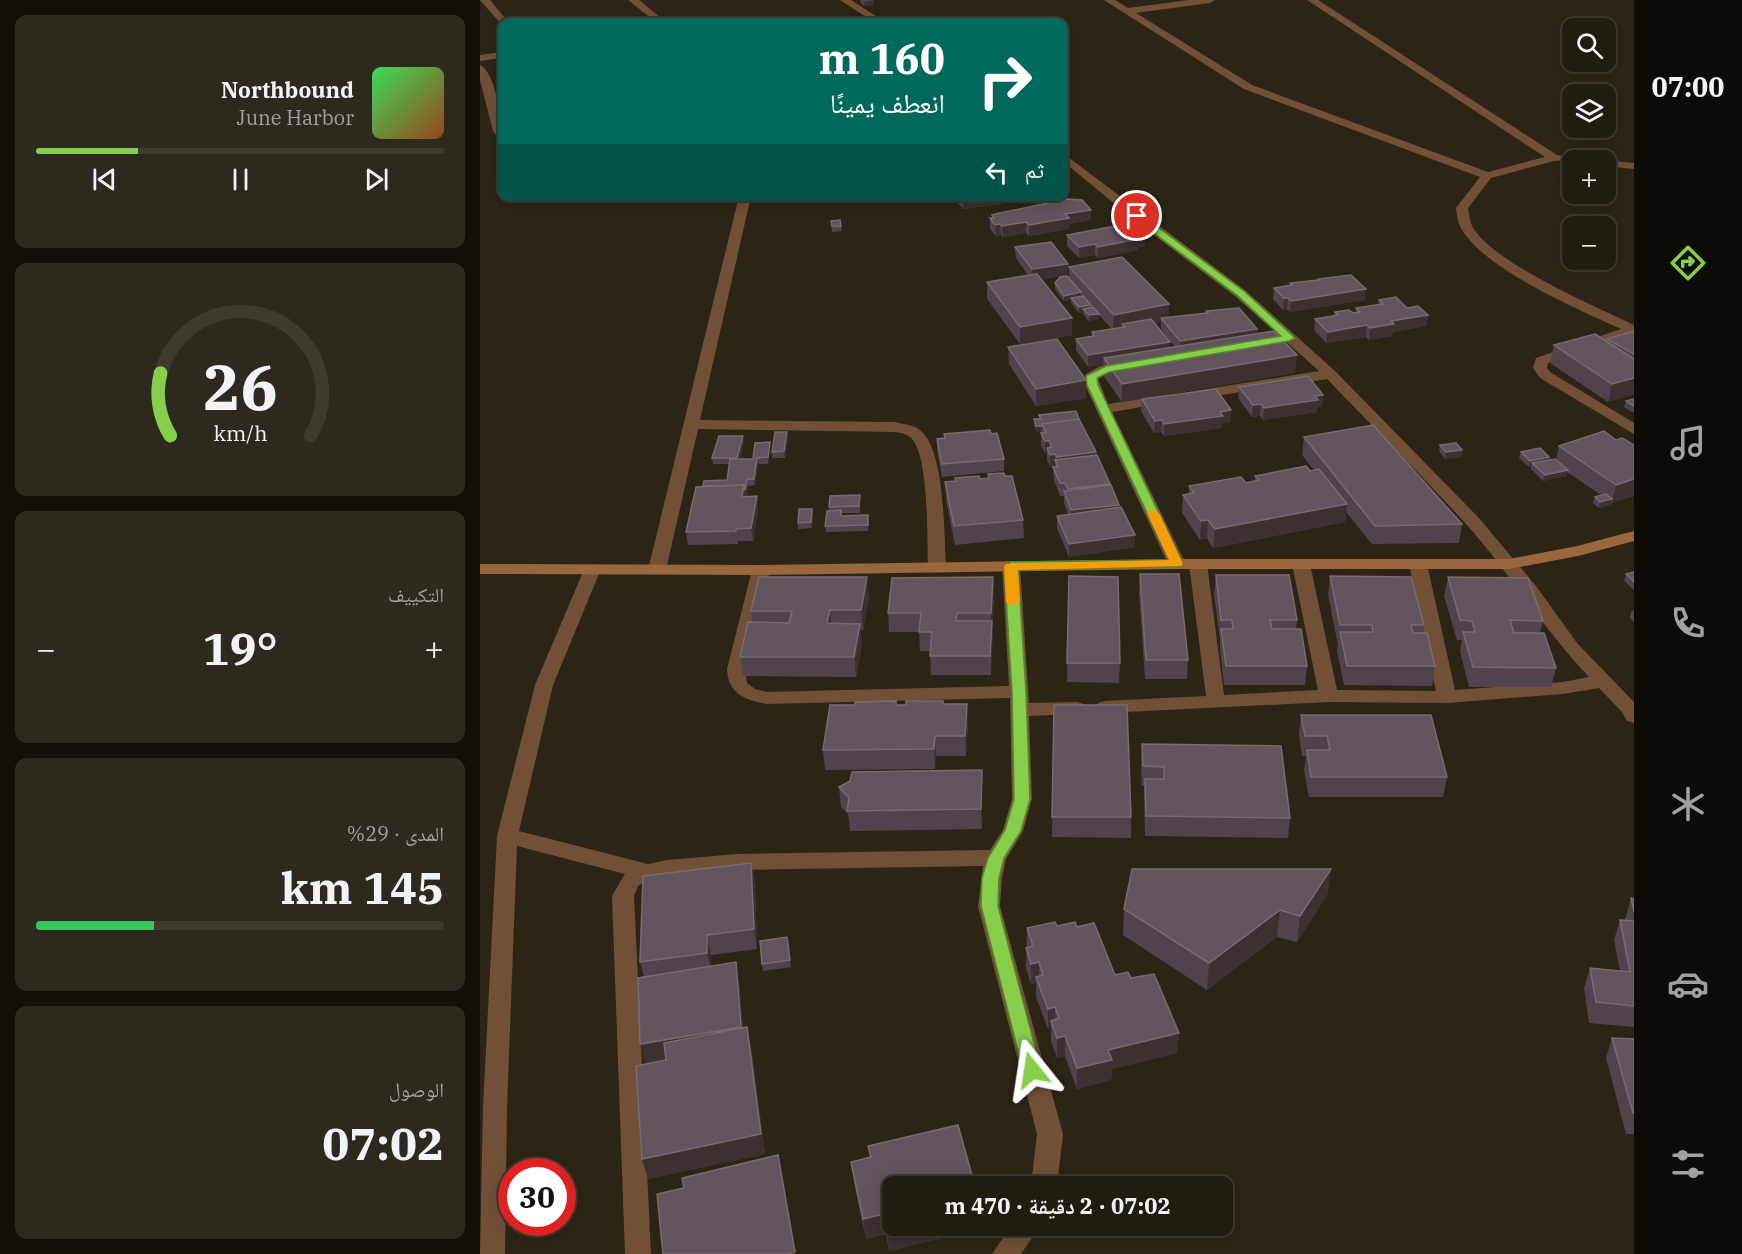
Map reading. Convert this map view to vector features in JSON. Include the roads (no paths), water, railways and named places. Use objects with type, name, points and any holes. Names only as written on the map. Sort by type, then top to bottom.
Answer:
[{"type":"main road","points":[[480,569],[761,570],[1177,564],[1509,564],[1578,551],[1634,536]]},
{"type":"street","points":[[485,0],[501,18]]},
{"type":"street","points":[[633,0],[656,18]]},
{"type":"street","points":[[845,0],[874,18]]},
{"type":"street","points":[[1109,0],[1248,87],[1487,176],[1554,158],[1562,159]]},
{"type":"street","points":[[1126,11],[1210,0]]},
{"type":"street","points":[[1312,0],[1554,158]]},
{"type":"street","points":[[480,58],[498,56]]},
{"type":"street","points":[[480,68],[490,92],[498,127]]},
{"type":"street","points":[[1068,160],[1137,216],[1241,294],[1330,374],[1430,476],[1509,564],[1571,647],[1630,709],[1634,717]]},
{"type":"street","points":[[1616,164],[1634,166]]},
{"type":"street","points":[[1487,176],[1462,208],[1466,228],[1500,258],[1533,282],[1634,330]]},
{"type":"street","points":[[657,570],[744,201]]},
{"type":"street","points":[[1634,330],[1540,361],[1540,368],[1545,375],[1634,429]]},
{"type":"street","points":[[1266,342],[1289,338]]},
{"type":"street","points":[[1140,363],[1106,369],[1091,376],[1092,385],[1177,564]]},
{"type":"street","points":[[1103,409],[1330,374]]},
{"type":"street","points":[[690,424],[895,427],[916,434],[924,444],[932,477],[937,566]]},
{"type":"street","points":[[1198,564],[1216,703]]},
{"type":"street","points":[[1301,564],[1329,696]]},
{"type":"street","points":[[1418,564],[1447,697]]},
{"type":"street","points":[[1011,566],[1022,799],[1013,831],[996,858],[991,878],[989,906],[1050,1134],[1045,1176]]},
{"type":"street","points":[[492,1254],[495,1107],[507,836],[544,685],[592,569]]},
{"type":"street","points":[[761,570],[736,669],[736,680],[741,689],[750,695],[767,698],[1216,703],[1329,696],[1447,697],[1563,688],[1602,681]]},
{"type":"street","points":[[507,836],[648,872]]},
{"type":"street","points":[[638,1254],[622,896],[630,881],[648,872],[737,862],[996,858]]},
{"type":"street","points":[[1005,1254],[1019,1236]]}]
